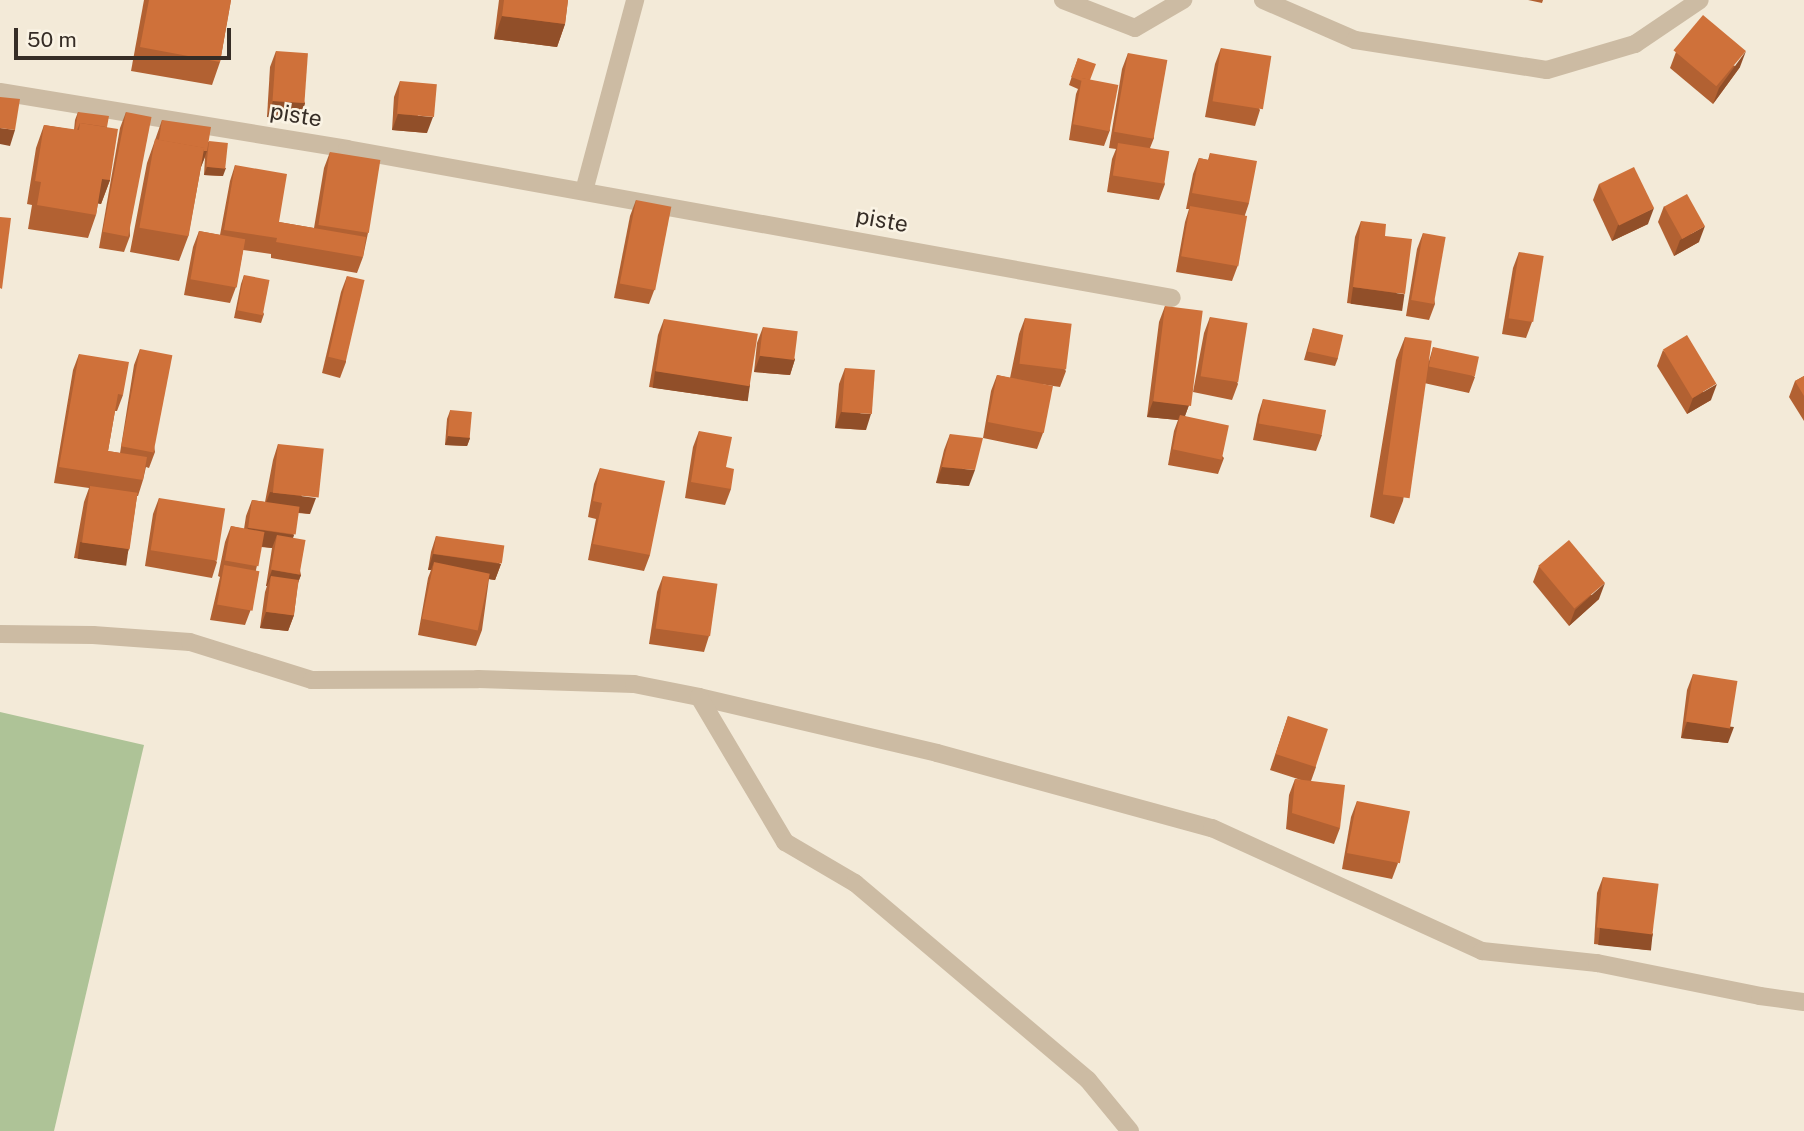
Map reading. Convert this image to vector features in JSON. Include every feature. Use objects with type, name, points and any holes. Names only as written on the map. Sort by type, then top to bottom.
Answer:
[{"type":"street","points":[[584,191],[635,0]]},
{"type":"street","points":[[1063,0],[1135,29],[1183,0]]},
{"type":"street","points":[[1263,0],[1355,40],[1548,70],[1635,44],[1700,0]]},
{"type":"street","name":"piste","points":[[0,92],[584,191],[1172,298]]},
{"type":"street","points":[[0,634],[93,635],[190,642],[312,680],[478,679],[634,684],[699,697],[937,752],[1212,828],[1482,951],[1597,963],[1760,996],[1804,1002]]},
{"type":"street","points":[[699,697],[785,842],[855,883],[1088,1080],[1130,1131]]},
{"type":"green space","points":[[0,712],[144,745],[54,1131],[0,1131]]},
{"type":"building","points":[[149,0],[231,0],[220,62],[140,47]]},
{"type":"building","points":[[504,0],[568,0],[565,24],[502,16]]},
{"type":"building","points":[[1703,15],[1746,51],[1716,86],[1673,50]]},
{"type":"building","points":[[1221,48],[1271,56],[1263,109],[1213,101]]},
{"type":"building","points":[[276,51],[308,53],[304,103],[273,101]]},
{"type":"building","points":[[1128,53],[1167,60],[1154,139],[1114,132]]},
{"type":"building","points":[[1078,58],[1096,64],[1090,80],[1082,78],[1082,81],[1071,77]]},
{"type":"building","points":[[1082,78],[1118,85],[1109,131],[1073,124]]},
{"type":"building","points":[[400,81],[437,84],[434,117],[397,114]]},
{"type":"building","points":[[0,97],[20,99],[15,130],[0,128]]},
{"type":"building","points":[[78,112],[109,116],[107,127],[80,123],[75,130]]},
{"type":"building","points":[[126,112],[152,117],[128,237],[103,232]]},
{"type":"building","points":[[162,120],[211,127],[207,151],[204,151],[204,148],[159,140]]},
{"type":"building","points":[[80,123],[118,129],[110,180],[102,179],[96,215],[37,205],[41,182],[35,181],[44,125],[79,130]]},
{"type":"building","points":[[155,139],[204,148],[189,236],[139,228]]},
{"type":"building","points":[[209,141],[228,143],[225,169],[206,167]]},
{"type":"building","points":[[1118,143],[1169,151],[1164,184],[1113,176]]},
{"type":"building","points":[[330,152],[380,160],[369,233],[318,225]]},
{"type":"building","points":[[1210,153],[1257,161],[1249,203],[1192,193],[1199,158],[1209,160]]},
{"type":"building","points":[[235,165],[287,174],[279,222],[366,237],[363,257],[276,242],[277,238],[224,230]]},
{"type":"building","points":[[1634,167],[1654,208],[1619,225],[1599,184]]},
{"type":"building","points":[[1687,194],[1705,226],[1682,239],[1664,207]]},
{"type":"building","points":[[636,200],[671,207],[655,290],[620,283]]},
{"type":"building","points":[[1190,206],[1247,216],[1238,266],[1181,256]]},
{"type":"building","points":[[0,217],[11,218],[2,289],[0,288]]},
{"type":"building","points":[[1361,221],[1386,224],[1385,236],[1412,239],[1405,294],[1353,287]]},
{"type":"building","points":[[199,231],[245,239],[237,287],[190,279]]},
{"type":"building","points":[[1423,233],[1446,237],[1434,304],[1411,300]]},
{"type":"building","points":[[1519,252],[1544,256],[1533,322],[1509,318]]},
{"type":"building","points":[[244,275],[270,280],[263,315],[237,310]]},
{"type":"building","points":[[347,276],[365,280],[346,361],[328,357]]},
{"type":"building","points":[[1165,306],[1203,311],[1191,406],[1153,401]]},
{"type":"building","points":[[1210,317],[1248,323],[1238,382],[1201,376]]},
{"type":"building","points":[[1025,318],[1072,324],[1066,369],[1019,364]]},
{"type":"building","points":[[664,319],[758,334],[750,386],[656,371]]},
{"type":"building","points":[[763,327],[798,331],[794,360],[759,356]]},
{"type":"building","points":[[1313,328],[1343,335],[1338,358],[1308,351]]},
{"type":"building","points":[[1687,335],[1716,384],[1692,398],[1663,349]]},
{"type":"building","points":[[1405,337],[1432,341],[1410,498],[1383,494]]},
{"type":"building","points":[[1433,347],[1479,357],[1475,376],[1429,367]]},
{"type":"building","points":[[140,349],[172,355],[154,452],[121,446]]},
{"type":"building","points":[[79,354],[129,362],[123,395],[118,394],[108,451],[147,457],[143,480],[59,467]]},
{"type":"building","points":[[845,368],[875,370],[872,414],[842,412]]},
{"type":"building","points":[[997,375],[1053,386],[1044,433],[988,422]]},
{"type":"building","points":[[1804,376],[1804,396],[1795,381]]},
{"type":"building","points":[[1263,399],[1326,410],[1322,435],[1259,424]]},
{"type":"building","points":[[450,410],[472,412],[470,438],[448,436]]},
{"type":"building","points":[[1180,415],[1229,425],[1222,460],[1173,449]]},
{"type":"building","points":[[699,431],[732,437],[726,467],[734,469],[731,489],[691,482]]},
{"type":"building","points":[[950,434],[983,438],[975,470],[942,467]]},
{"type":"building","points":[[278,444],[324,449],[319,498],[273,493]]},
{"type":"building","points":[[600,468],[665,481],[650,555],[593,544],[602,503],[593,501]]},
{"type":"building","points":[[90,486],[138,493],[130,549],[82,542]]},
{"type":"building","points":[[159,498],[225,508],[217,561],[151,550]]},
{"type":"building","points":[[252,500],[300,507],[296,534],[248,528]]},
{"type":"building","points":[[231,526],[264,532],[258,566],[225,560]]},
{"type":"building","points":[[277,535],[306,540],[299,575],[271,569]]},
{"type":"building","points":[[436,536],[504,546],[502,563],[433,554]]},
{"type":"building","points":[[1569,540],[1605,583],[1574,609],[1538,566]]},
{"type":"building","points":[[434,562],[490,574],[478,631],[422,619]]},
{"type":"building","points":[[224,565],[259,571],[253,611],[217,604]]},
{"type":"building","points":[[271,576],[299,580],[294,616],[266,612]]},
{"type":"building","points":[[663,576],[717,584],[710,636],[656,628]]},
{"type":"building","points":[[1693,674],[1737,681],[1730,728],[1685,721]]},
{"type":"building","points":[[1288,716],[1328,729],[1316,767],[1276,754]]},
{"type":"building","points":[[1295,779],[1345,785],[1340,828],[1292,813]]},
{"type":"building","points":[[1357,801],[1410,811],[1400,863],[1347,853]]},
{"type":"building","points":[[1603,877],[1659,884],[1652,934],[1597,928]]}]
